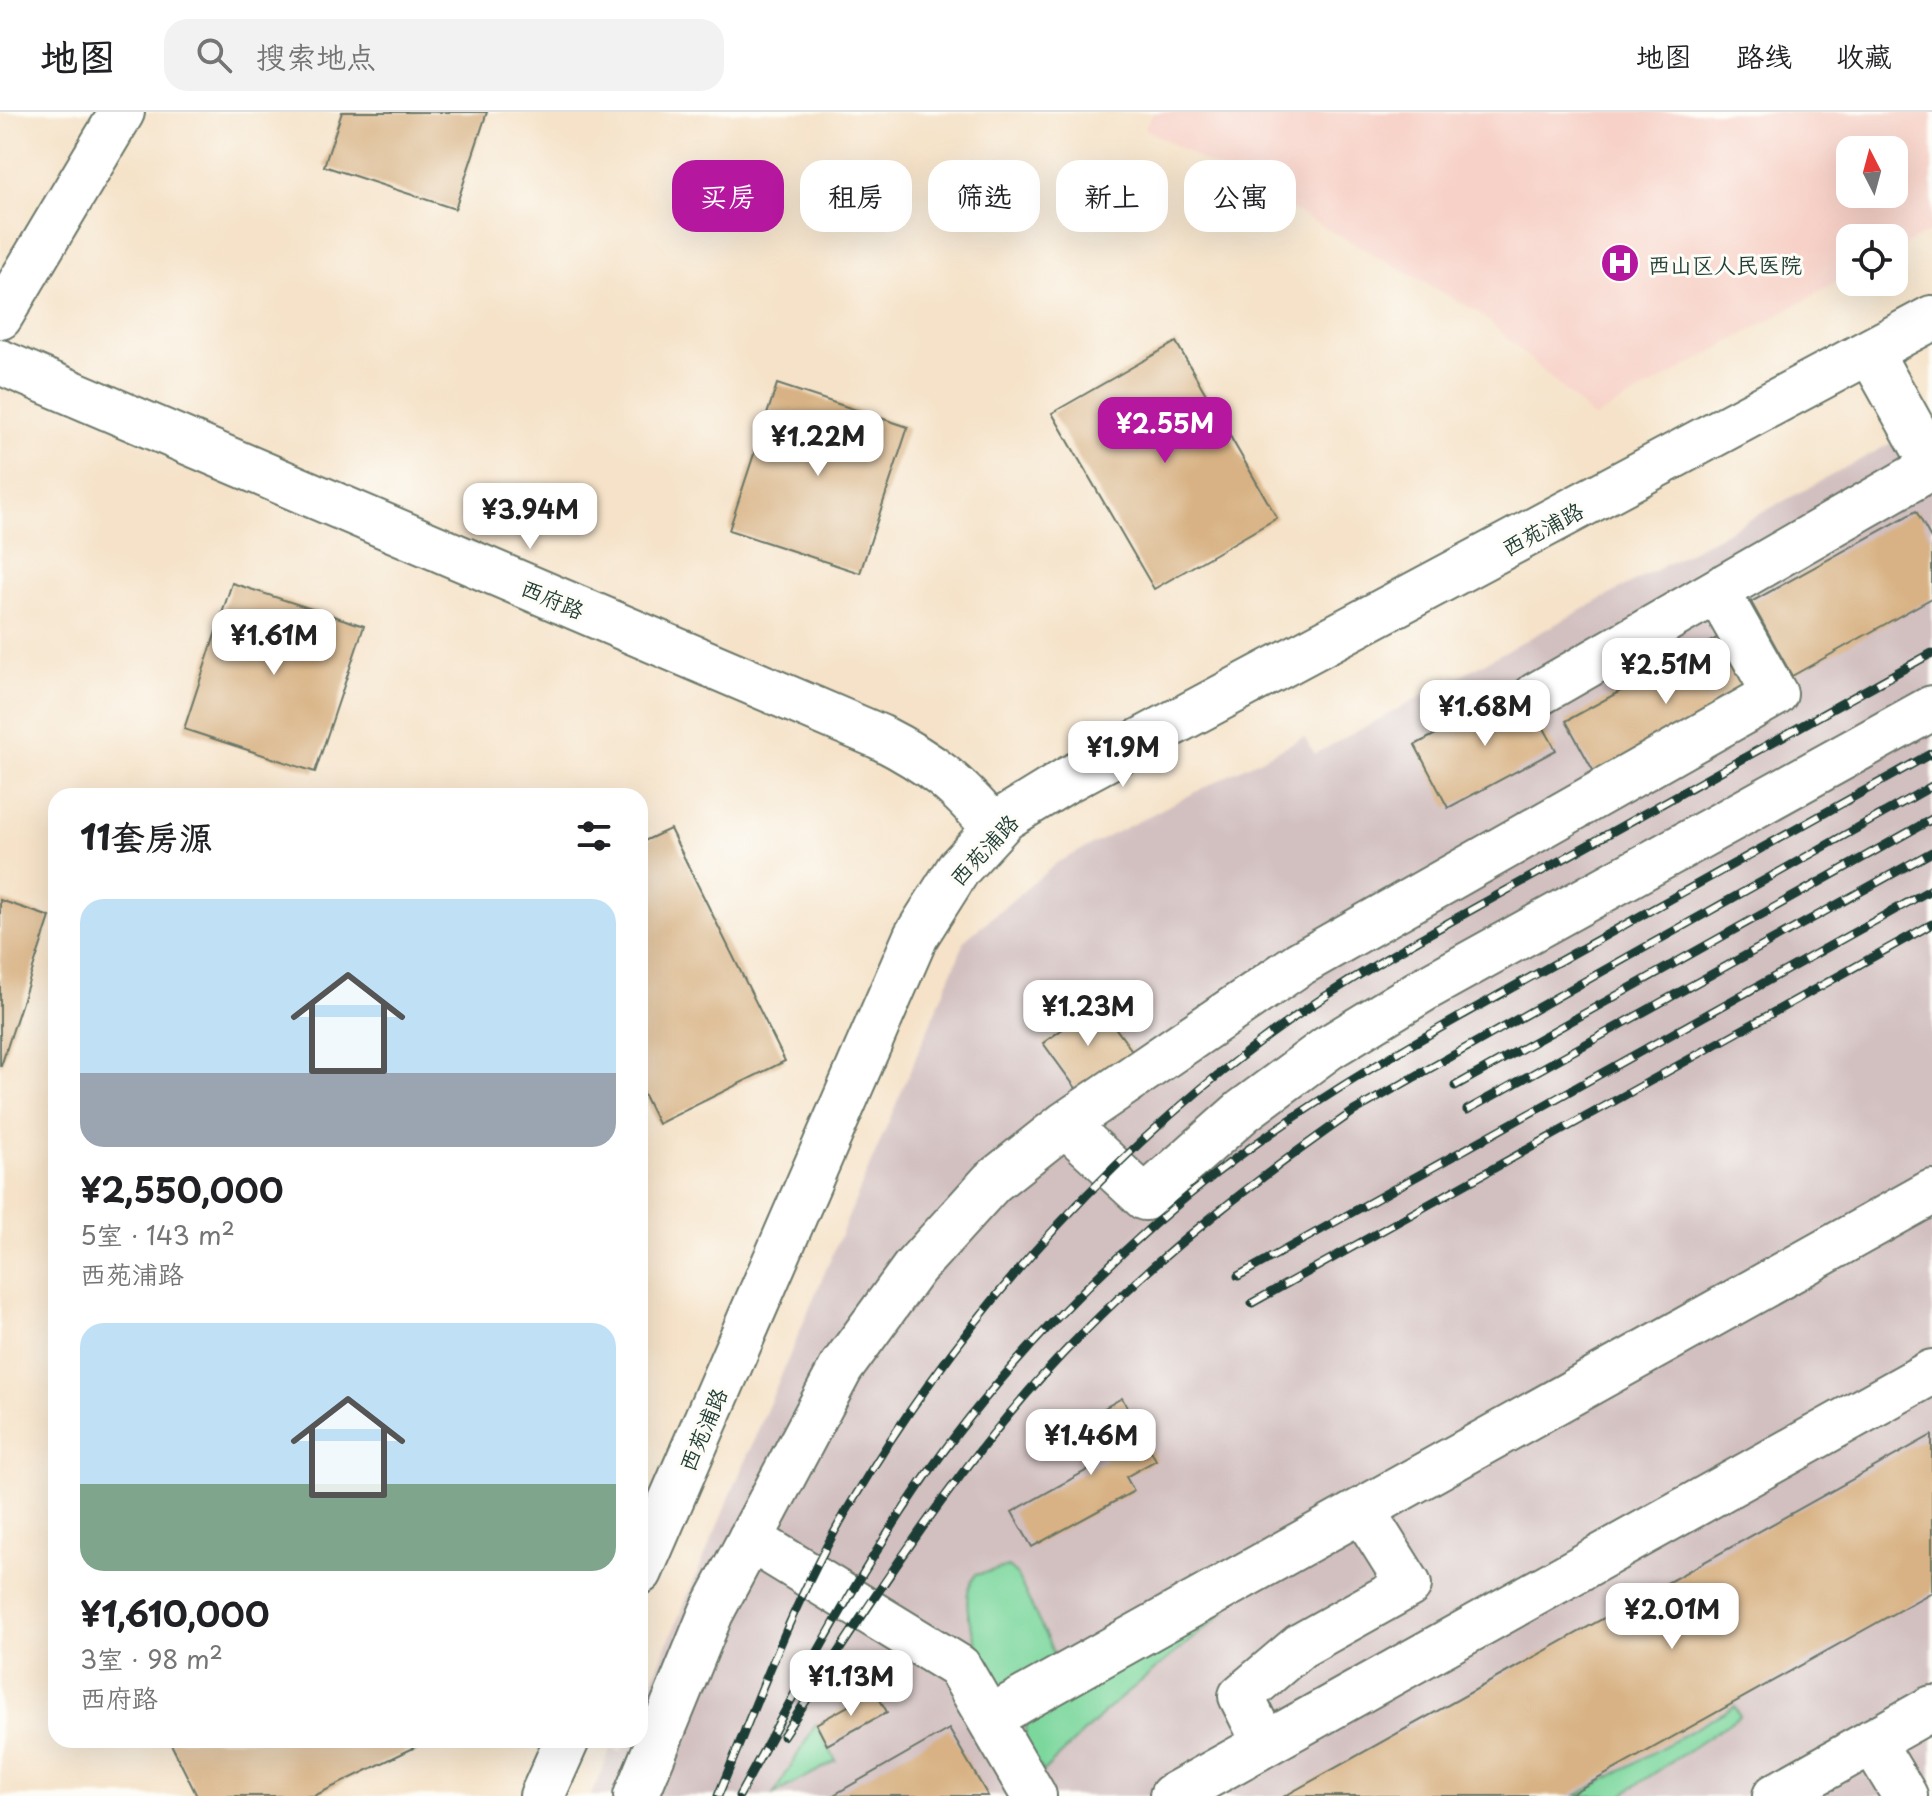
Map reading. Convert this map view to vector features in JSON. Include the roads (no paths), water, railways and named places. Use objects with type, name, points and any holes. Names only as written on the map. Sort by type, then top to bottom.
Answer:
[{"type":"street","points":[[0,317],[122,112]]},
{"type":"street","name":"西苑浦路","points":[[648,1554],[916,936],[959,868],[1005,818],[1067,780],[1871,354],[1932,318]]},
{"type":"street","points":[[1536,695],[1932,465],[1871,354]]},
{"type":"street","name":"西府路","points":[[0,362],[880,737],[921,758],[959,786],[995,829]]},
{"type":"street","points":[[636,1796],[711,1613],[841,1368],[914,1268],[992,1182],[1065,1124],[1299,964],[1775,694],[1717,591]]},
{"type":"street","points":[[1065,1124],[1145,1198],[1243,1111],[1328,1048],[1426,988],[1932,708]]},
{"type":"street","points":[[989,1718],[1932,1192]]},
{"type":"street","points":[[1172,1796],[1932,1372]]},
{"type":"street","points":[[1265,1744],[1241,1696],[1300,1646],[1409,1585],[1362,1510]]},
{"type":"street","points":[[750,1539],[959,1667],[1034,1796]]},
{"type":"street","points":[[1775,1796],[1932,1708]]},
{"type":"street","points":[[1872,1741],[1905,1796]]},
{"type":"street","points":[[542,1796],[563,1748]]},
{"type":"railway","points":[[718,1796],[812,1575],[891,1439],[982,1313],[1085,1196],[1141,1142],[1199,1090],[1260,1042],[1364,972],[1932,653]]},
{"type":"railway","points":[[739,1796],[858,1582],[959,1430],[1075,1300],[1157,1222],[1258,1142],[1395,1054],[1932,753]]},
{"type":"railway","points":[[783,1736],[923,1527],[999,1426],[1083,1333],[1147,1272],[1214,1216],[1354,1111],[1932,786]]},
{"type":"railway","points":[[1455,1086],[1932,819]]},
{"type":"railway","points":[[1467,1110],[1932,852]]},
{"type":"railway","points":[[1238,1276],[1932,889]]},
{"type":"railway","points":[[1252,1303],[1932,924]]},
{"type":"place","name":"西山区人民医院","points":[[1620,263]]}]
